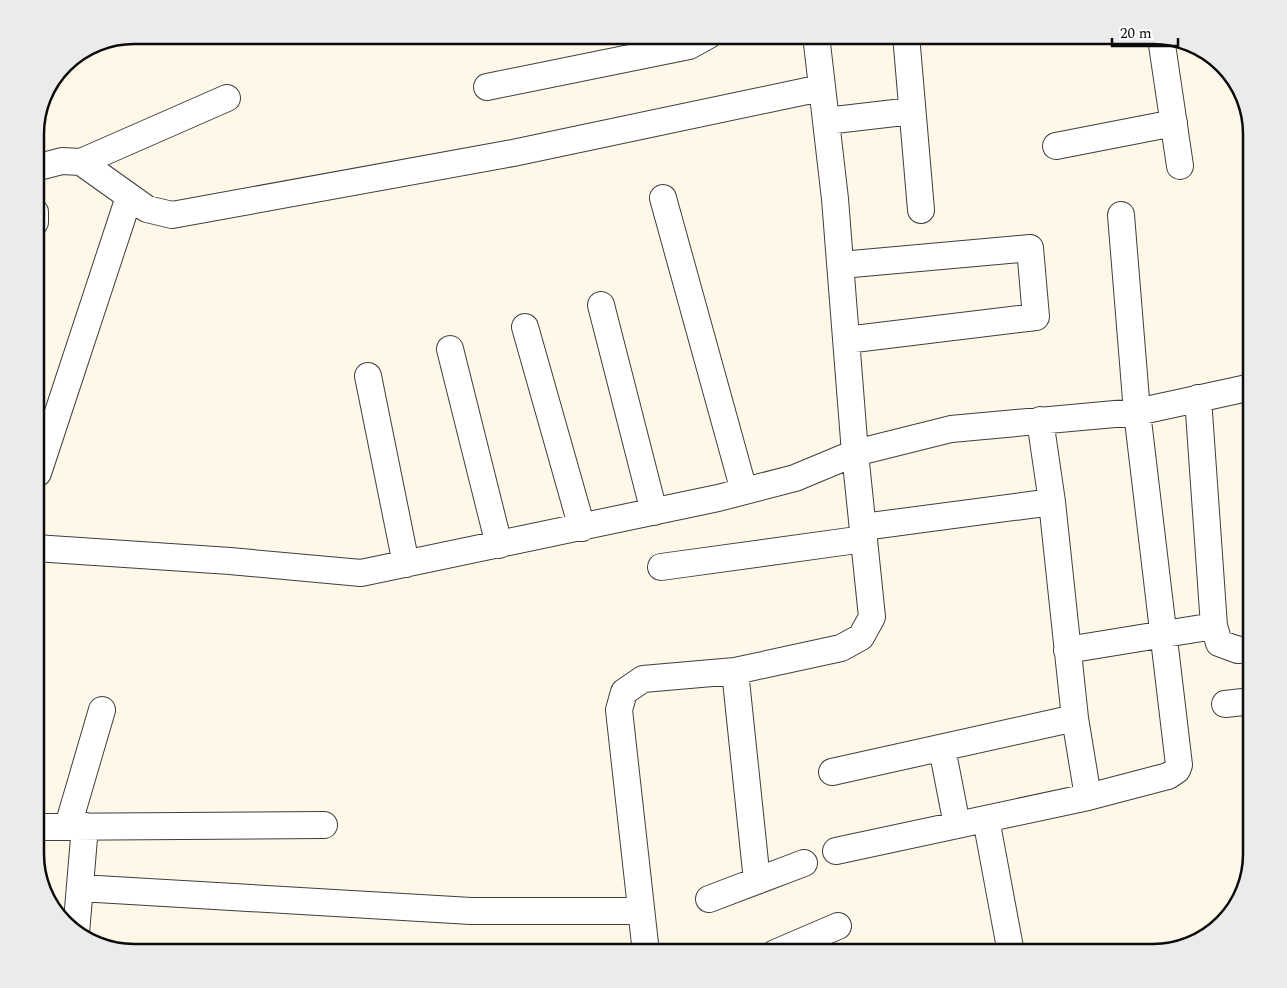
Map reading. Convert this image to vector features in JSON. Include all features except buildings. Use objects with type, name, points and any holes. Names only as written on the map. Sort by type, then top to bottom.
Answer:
[{"type":"street","points":[[487,87],[672,50],[693,44]]},
{"type":"street","points":[[645,944],[619,710],[624,692],[643,679],[735,671],[841,648],[861,637],[872,617],[855,453],[841,265],[817,44]]},
{"type":"street","points":[[907,44],[921,210]]},
{"type":"street","points":[[1162,45],[1180,166]]},
{"type":"street","points":[[81,162],[147,209],[172,215],[513,153],[822,88]]},
{"type":"street","points":[[44,166],[62,161],[81,162],[227,98]]},
{"type":"street","points":[[826,121],[912,111]]},
{"type":"street","points":[[1056,146],[1174,123]]},
{"type":"street","points":[[44,455],[129,196]]},
{"type":"street","points":[[663,198],[744,491]]},
{"type":"street","points":[[836,851],[1088,797],[1168,776],[1176,770],[1179,764],[1165,634],[1137,412],[1121,215]]},
{"type":"street","points":[[841,265],[1030,248],[1036,317],[846,340]]},
{"type":"street","points":[[601,305],[654,512]]},
{"type":"street","points":[[525,327],[582,528]]},
{"type":"street","points":[[450,349],[499,545]]},
{"type":"street","points":[[368,376],[406,564]]},
{"type":"street","points":[[44,549],[220,560],[361,573],[582,528],[744,491],[795,478],[855,453],[951,429],[1137,412],[1243,389]]},
{"type":"street","points":[[1198,398],[1214,626],[1219,643],[1238,650],[1243,650]]},
{"type":"street","points":[[1040,420],[1052,502],[1075,718],[1088,797]]},
{"type":"street","points":[[661,567],[1052,502]]},
{"type":"street","points":[[1067,650],[1214,626]]},
{"type":"street","points":[[735,671],[757,881]]},
{"type":"street","points":[[1225,704],[1243,702]]},
{"type":"street","points":[[77,924],[80,888],[76,826],[102,710]]},
{"type":"street","points":[[832,772],[1075,718]]},
{"type":"street","points":[[942,748],[957,825]]},
{"type":"street","points":[[986,819],[1009,944]]},
{"type":"street","points":[[44,827],[324,824]]},
{"type":"street","points":[[709,899],[804,863]]},
{"type":"street","points":[[80,888],[471,911],[640,911]]},
{"type":"street","points":[[796,944],[838,926]]}]
